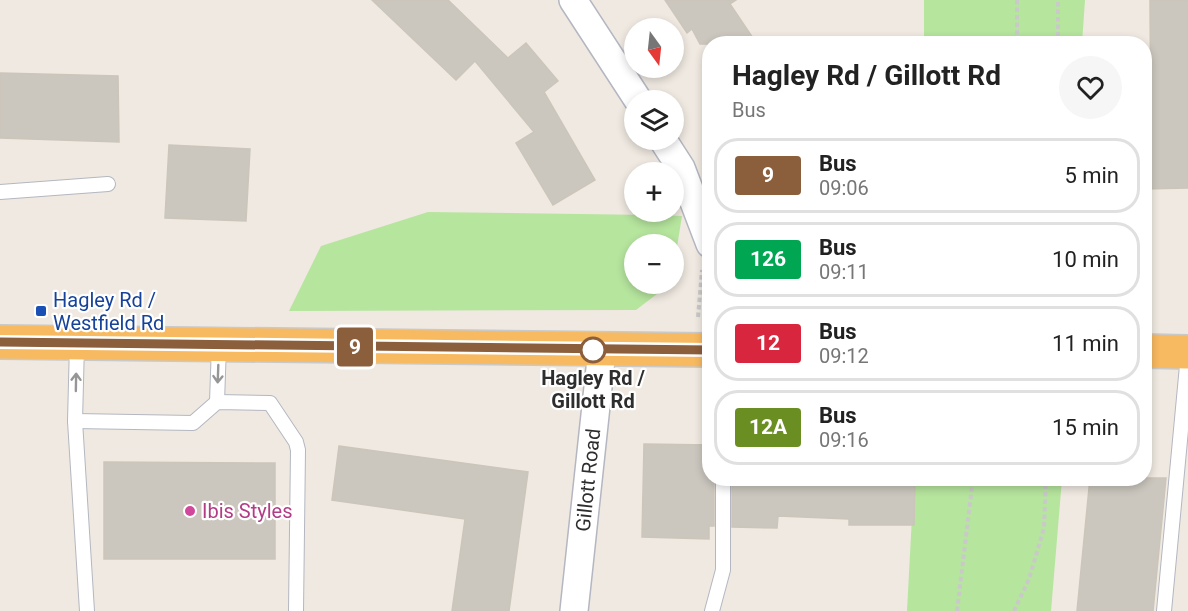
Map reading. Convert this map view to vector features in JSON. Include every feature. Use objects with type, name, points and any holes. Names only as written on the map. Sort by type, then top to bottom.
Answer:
[{"type":"highway","points":[[0,342],[702,350]]},
{"type":"highway","points":[[1152,352],[1188,354]]},
{"type":"street","points":[[573,0],[632,90]]},
{"type":"street","points":[[669,150],[681,168],[702,224]]},
{"type":"street","name":"Gillott Road","points":[[574,611],[602,350]]},
{"type":"lane","points":[[0,192],[108,184]]},
{"type":"lane","points":[[77,344],[75,421],[87,611]]},
{"type":"lane","points":[[217,402],[219,345]]},
{"type":"lane","points":[[1164,611],[1188,354]]},
{"type":"lane","points":[[75,421],[193,423],[217,402],[270,403],[296,442],[298,450],[296,611]]},
{"type":"lane","points":[[712,611],[723,570],[723,486]]},
{"type":"path","points":[[1017,0],[1017,36]]},
{"type":"path","points":[[1058,0],[1058,36]]},
{"type":"path","points":[[660,349],[697,324],[702,286]]},
{"type":"path","points":[[957,611],[972,486]]},
{"type":"path","points":[[1014,611],[1029,579],[1044,528],[1046,486]]},
{"type":"green space","points":[[924,0],[1085,0],[1082,36],[924,36]]},
{"type":"green space","points":[[428,212],[624,215],[624,222],[681,222],[679,234],[624,234],[624,294],[657,294],[636,310],[289,311],[321,246]]},
{"type":"green space","points":[[914,486],[1061,486],[1051,611],[907,611]]},
{"type":"building","points":[[372,0],[448,0],[508,58],[526,43],[558,81],[544,92],[595,180],[553,205],[516,143],[534,132],[475,61],[456,80]]},
{"type":"building","points":[[665,0],[736,0],[730,4],[752,36],[702,36],[702,44],[700,44],[692,29],[687,33],[684,28],[684,18],[677,18]]},
{"type":"building","points":[[1150,0],[1188,0],[1188,188],[1152,189]]},
{"type":"building","points":[[0,73],[118,76],[119,142],[0,138]]},
{"type":"building","points":[[169,145],[250,149],[246,221],[165,218]]},
{"type":"building","points":[[644,444],[702,445],[702,486],[714,486],[714,526],[709,526],[709,539],[642,537]]},
{"type":"building","points":[[339,446],[528,472],[509,611],[452,611],[465,519],[332,500]]},
{"type":"building","name":"Ibis Styles","points":[[104,462],[275,463],[275,559],[104,559]]},
{"type":"building","points":[[1152,478],[1166,478],[1153,611],[1077,611],[1089,486],[1152,486]]},
{"type":"building","points":[[732,486],[915,486],[914,525],[849,525],[849,519],[778,516],[777,528],[732,527]]},
{"type":"bus line","name":"9","points":[[0,342],[702,350]]},
{"type":"place","name":"Hagley Rd / Westfield Rd","points":[[41,311]]},
{"type":"place","name":"Hagley Rd / Gillott Rd","points":[[593,350]]},
{"type":"place","name":"Ibis Styles","points":[[190,511]]}]
